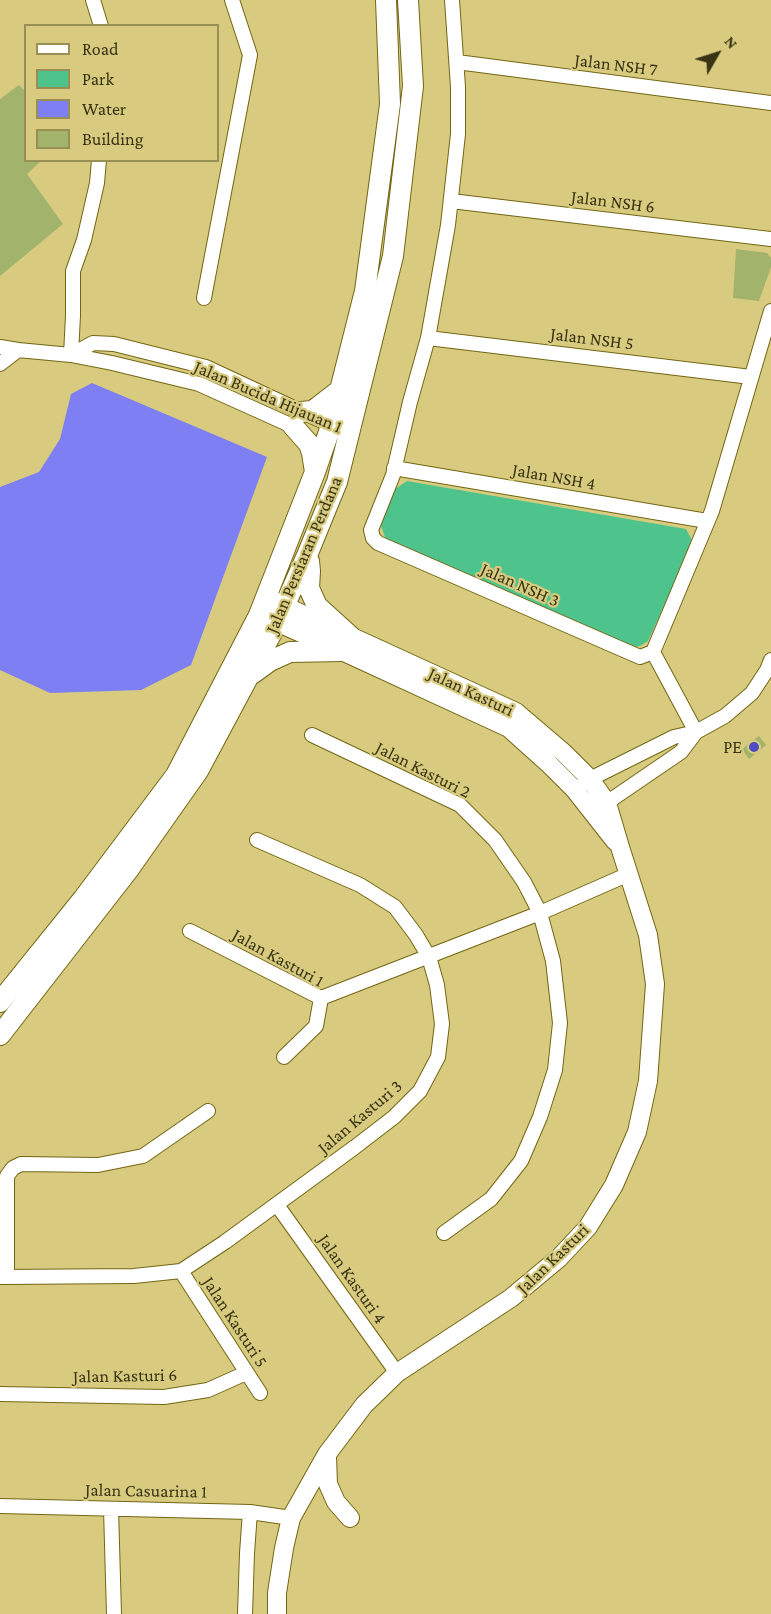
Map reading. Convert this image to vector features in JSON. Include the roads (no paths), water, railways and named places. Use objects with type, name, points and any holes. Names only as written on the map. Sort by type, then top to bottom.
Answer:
[{"type":"main road","name":"Jalan Persiaran Perdana","points":[[0,1035],[129,869],[192,780],[281,615],[337,482],[340,390],[365,291],[390,104],[386,0]]},
{"type":"main road","name":"Jalan Persiaran Perdana","points":[[0,1002],[83,899],[176,775],[263,606],[315,472],[338,438],[393,256],[412,86],[408,0]]},
{"type":"main road","points":[[315,472],[309,444],[297,419],[340,390]]},
{"type":"main road","points":[[247,678],[270,661],[290,652],[346,644],[317,606],[309,588],[308,553]]},
{"type":"street","points":[[93,0],[100,24]]},
{"type":"street","points":[[204,298],[250,55],[232,0]]},
{"type":"street","points":[[394,468],[428,338],[451,201],[458,134],[457,62],[452,0]]},
{"type":"street","name":"Jalan NSH 7","points":[[457,62],[771,102]]},
{"type":"street","points":[[71,355],[73,271],[84,240],[99,162]]},
{"type":"street","name":"Jalan NSH 6","points":[[451,201],[771,238]]},
{"type":"street","points":[[696,732],[653,652],[712,511],[771,311]]},
{"type":"street","name":"Jalan NSH 5","points":[[428,338],[752,377]]},
{"type":"street","name":"Jalan Bucida Hijauan 1","points":[[0,346],[71,355],[93,343],[114,344],[206,367],[297,419],[338,438]]},
{"type":"street","points":[[0,364],[18,350]]},
{"type":"street","name":"Jalan NSH 4","points":[[394,468],[707,521]]},
{"type":"street","name":"Jalan NSH 3","points":[[394,468],[371,530],[373,538],[378,543],[640,657],[653,652]]},
{"type":"street","name":"Jalan Kasturi","points":[[263,606],[346,644],[516,712],[564,753],[590,779],[600,808],[620,847],[648,935],[655,984],[648,1081],[637,1132],[614,1185],[588,1227],[559,1258],[511,1298],[397,1373],[364,1406],[327,1454],[291,1518],[277,1593],[277,1614]]},
{"type":"street","name":"Jalan Kasturi","points":[[346,644],[509,728],[575,790],[600,808]]},
{"type":"street","points":[[575,790],[590,779],[674,737],[696,732],[725,716],[752,693],[771,660]]},
{"type":"street","points":[[600,808],[681,752],[696,732]]},
{"type":"street","name":"Jalan Kasturi 2","points":[[312,735],[460,804],[495,840],[524,882],[540,913],[553,961],[560,1023],[555,1070],[540,1117],[520,1161],[491,1199],[444,1233]]},
{"type":"street","name":"Jalan Kasturi 3","points":[[3,1277],[134,1276],[181,1271],[277,1205],[394,1117],[420,1091],[438,1057],[442,1024],[437,985],[429,957],[416,935],[395,908],[360,885],[257,840]]},
{"type":"street","points":[[321,998],[540,913],[629,874]]},
{"type":"street","name":"Jalan Kasturi 1","points":[[190,931],[321,998],[316,1026],[284,1057]]},
{"type":"street","points":[[3,1277],[7,1176],[13,1168],[21,1164],[98,1165],[143,1156],[207,1111]]},
{"type":"street","name":"Jalan Kasturi 4","points":[[277,1205],[397,1373]]},
{"type":"street","name":"Jalan Kasturi 5","points":[[181,1271],[260,1393]]},
{"type":"street","name":"Jalan Kasturi 6","points":[[0,1395],[164,1397],[208,1390],[246,1373]]},
{"type":"street","points":[[327,1454],[328,1484],[336,1502],[351,1518]]},
{"type":"street","name":"Jalan Casuarina 1","points":[[0,1506],[250,1512],[291,1518]]},
{"type":"street","points":[[111,1509],[114,1614]]},
{"type":"street","points":[[245,1614],[250,1512]]},
{"type":"water","points":[[92,383],[267,457],[191,665],[141,690],[50,693],[0,670],[0,487],[39,472],[60,439],[71,394]]},
{"type":"place","name":"PE","points":[[754,747]]}]
